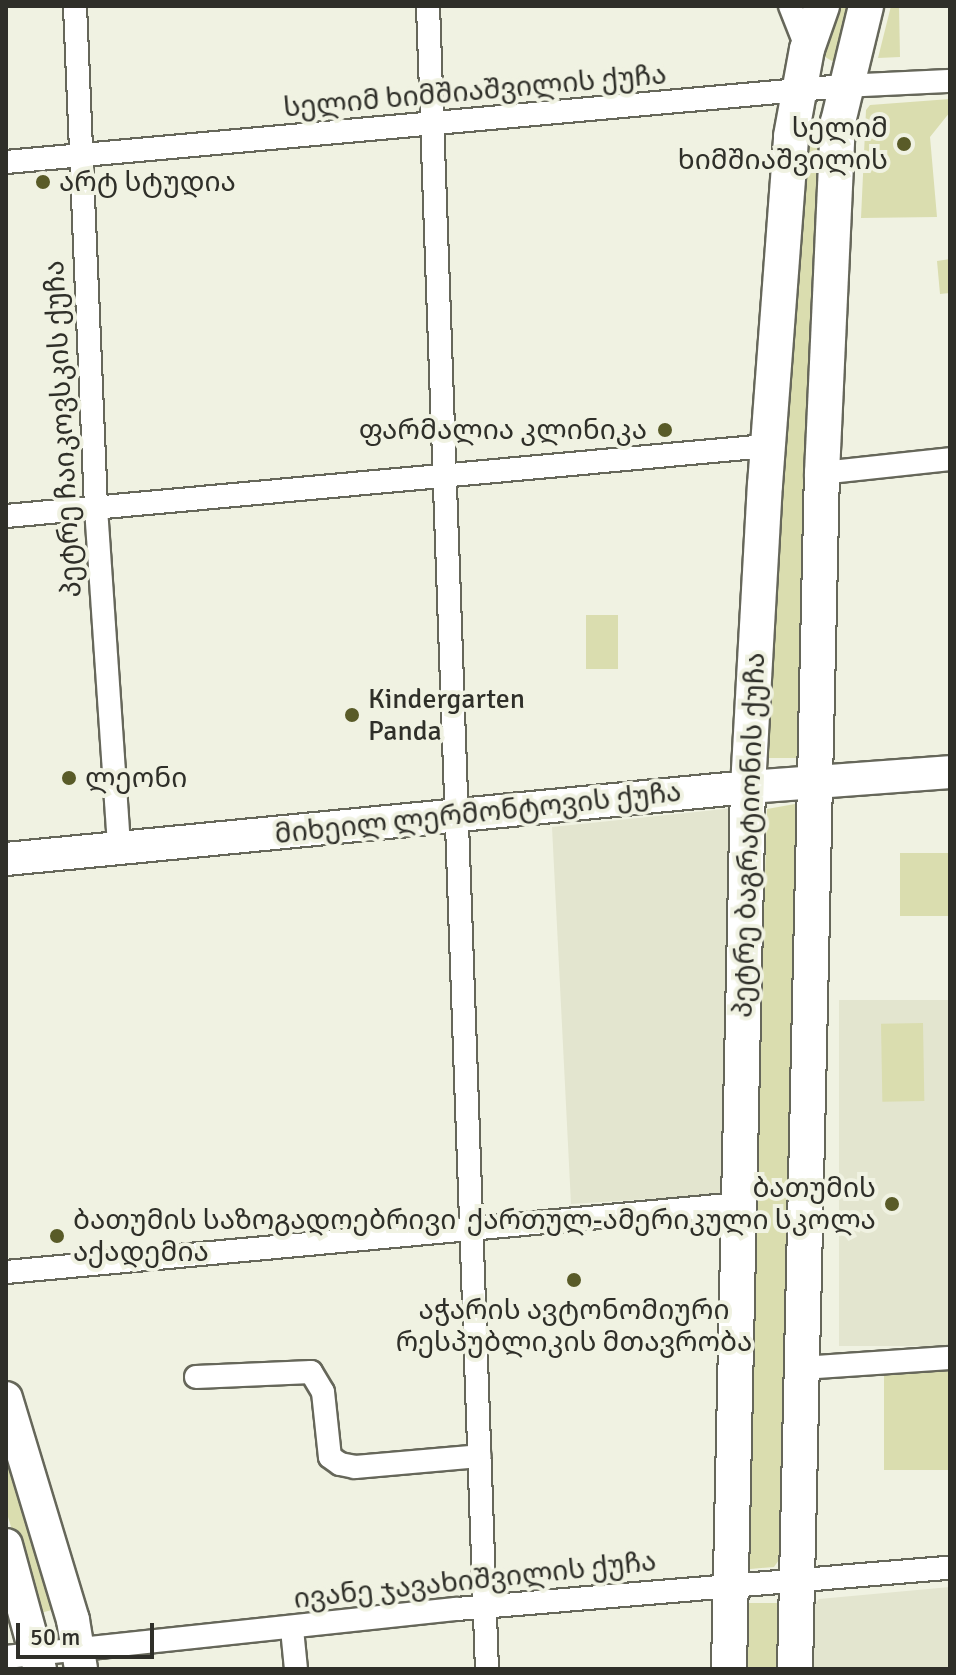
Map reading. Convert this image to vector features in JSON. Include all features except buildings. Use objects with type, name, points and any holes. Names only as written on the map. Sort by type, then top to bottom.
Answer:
[{"type":"main road","name":"პეტრე ბაგრატიონის ქუჩა","points":[[729,1669],[748,787],[767,446],[798,93],[807,49],[822,6]]},
{"type":"main road","points":[[795,1669],[811,783],[822,473],[843,86],[866,6]]},
{"type":"street","name":"პეტრე ჩაიკოვსკის ქუჩა","points":[[75,6],[96,508],[119,848]]},
{"type":"street","points":[[428,6],[487,1669]]},
{"type":"street","points":[[790,6],[807,49]]},
{"type":"street","name":"სელიმ ხიმშიაშვილის ქუჩა","points":[[6,162],[798,93],[843,86],[950,81]]},
{"type":"street","points":[[6,516],[767,446]]},
{"type":"street","points":[[822,473],[950,459]]},
{"type":"street","name":"მიხეილ ლერმონტოვის ქუჩა","points":[[6,859],[748,787],[950,772]]},
{"type":"street","points":[[6,1272],[471,1233],[739,1204]]},
{"type":"street","points":[[802,1368],[950,1358]]},
{"type":"street","points":[[196,1377],[311,1372],[323,1392],[330,1457],[340,1464],[355,1467],[480,1456]]},
{"type":"street","points":[[6,1398],[80,1657]]},
{"type":"street","points":[[6,1545],[27,1659]]},
{"type":"street","name":"ივანე ჯავახიშვილის ქუჩა","points":[[27,1659],[80,1657],[485,1607],[950,1568]]},
{"type":"street","points":[[292,1629],[296,1669]]},
{"type":"shaded area","points":[[734,808],[726,1194],[571,1204],[552,827]]},
{"type":"shaded area","name":"ბათუმის ქართულ-ამერიკული სკოლა","points":[[839,1000],[950,1000],[950,1346],[839,1346]]},
{"type":"shaded area","points":[[950,1587],[950,1669],[812,1669],[813,1606],[819,1599]]},
{"type":"green space","points":[[838,6],[853,6],[837,59],[832,61],[820,54]]},
{"type":"green space","points":[[891,6],[899,6],[900,57],[878,58]]},
{"type":"green space","points":[[950,99],[950,112],[930,137],[937,217],[861,218],[866,110],[870,105]]},
{"type":"green space","points":[[826,118],[806,758],[765,758],[804,132],[812,120]]},
{"type":"green space","points":[[950,259],[950,293],[940,294],[937,261]]},
{"type":"green space","points":[[586,615],[618,615],[618,669],[586,669]]},
{"type":"green space","points":[[795,804],[800,810],[781,1557],[774,1567],[750,1569],[745,1555],[767,809]]},
{"type":"green space","points":[[900,853],[950,853],[950,916],[900,916]]},
{"type":"green space","points":[[923,1023],[924,1101],[882,1102],[881,1024]]},
{"type":"green space","points":[[884,1358],[950,1358],[950,1470],[884,1470]]},
{"type":"green space","points":[[6,1428],[59,1608],[37,1614],[6,1510]]},
{"type":"green space","points":[[746,1603],[777,1603],[783,1614],[782,1669],[742,1669]]},
{"type":"place","name":"სელიმ ხიმშიაშვილის","points":[[904,144]]},
{"type":"place","name":"არტ სტუდია","points":[[43,182]]},
{"type":"place","name":"ფარმალია კლინიკა","points":[[665,430]]},
{"type":"place","name":"Kindergarten Panda","points":[[352,715]]},
{"type":"place","name":"ლეონი","points":[[69,778]]},
{"type":"place","name":"ბათუმის ქართულ-ამერიკული სკოლა","points":[[892,1204]]},
{"type":"place","name":"ბათუმის საზოგადოებრივი აქადემია","points":[[57,1236]]},
{"type":"place","name":"აჭარის ავტონომიური რესპუბლიკის მთავრობა","points":[[574,1280]]}]
